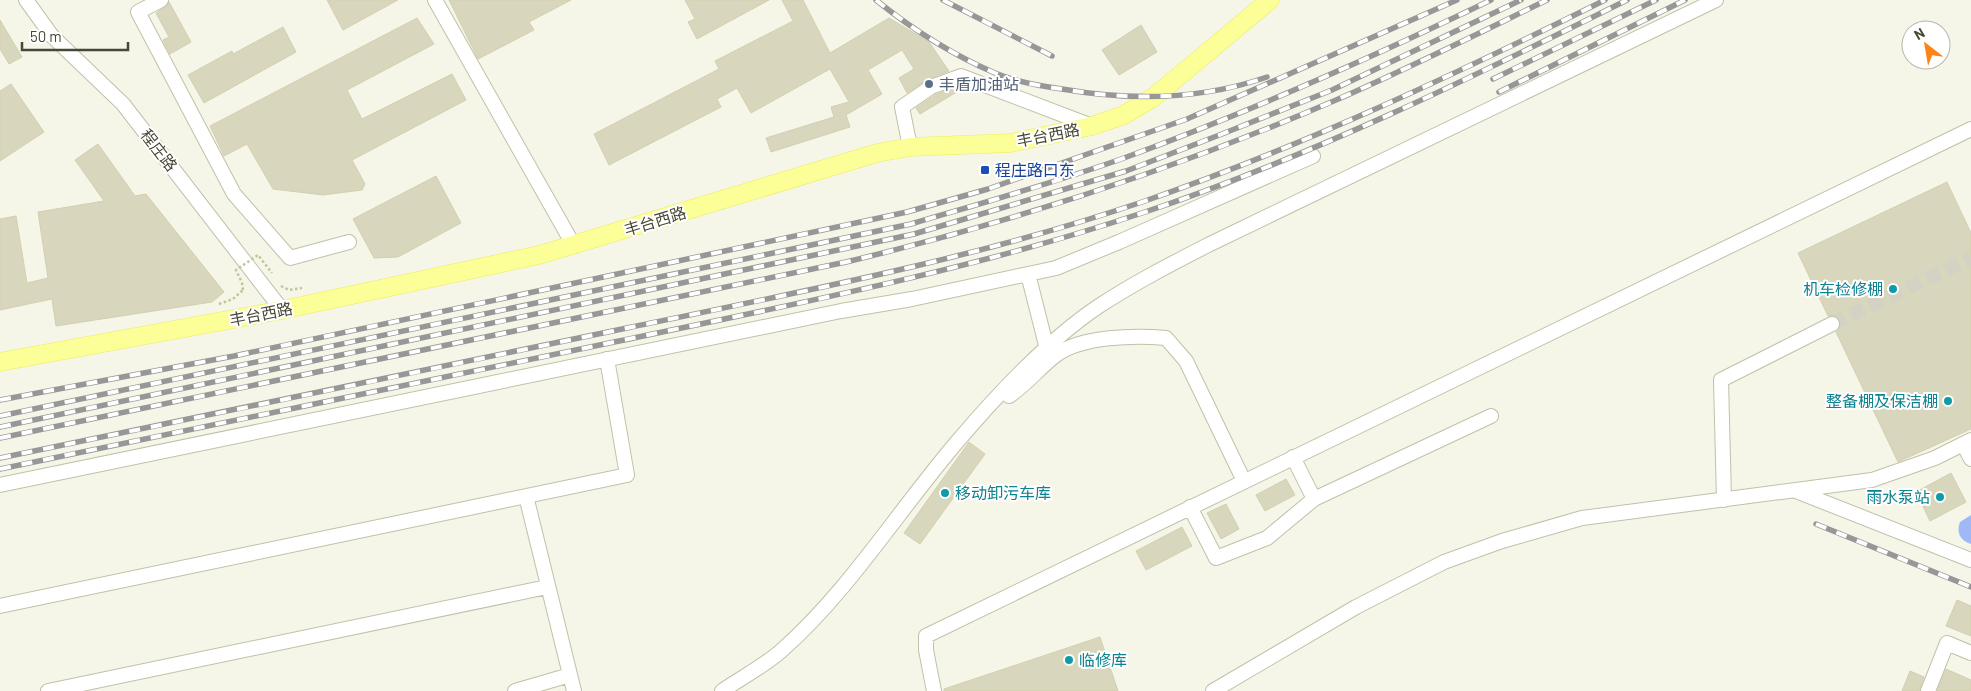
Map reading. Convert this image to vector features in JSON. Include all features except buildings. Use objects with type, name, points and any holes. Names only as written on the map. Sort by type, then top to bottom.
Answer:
[{"type":"main road","name":"丰台西路","points":[[0,362],[282,310],[574,246],[841,163],[910,148],[1010,143],[1092,126],[1124,115],[1154,97],[1270,0]]},
{"type":"street","name":"程庄路","points":[[26,0],[52,36],[123,104],[282,310]]},
{"type":"street","points":[[161,0],[138,12],[234,194],[290,258],[349,242]]},
{"type":"street","points":[[435,0],[574,246]]},
{"type":"street","points":[[722,691],[780,652],[816,618],[956,442],[988,407],[1047,349],[1098,307],[1153,273],[1716,0]]},
{"type":"street","points":[[910,148],[902,107],[931,87],[961,76],[1092,126]]},
{"type":"street","points":[[934,691],[926,650],[926,636],[1971,129]]},
{"type":"street","points":[[0,485],[1056,268],[1313,156]]},
{"type":"street","points":[[1028,274],[1047,349]]},
{"type":"street","points":[[1724,500],[1721,380],[1832,324]]},
{"type":"street","points":[[988,407],[994,406],[1018,390],[1057,354],[1072,345],[1132,337],[1166,338],[1186,361],[1244,481]]},
{"type":"street","points":[[0,606],[627,475],[607,359]]},
{"type":"street","points":[[1190,507],[1216,558],[1268,538],[1314,499],[1490,416]]},
{"type":"street","points":[[1213,691],[1356,608],[1444,562],[1502,541],[1582,518],[1872,480],[1935,458],[1967,442],[1971,459]]},
{"type":"street","points":[[1293,457],[1314,499]]},
{"type":"street","points":[[1795,491],[1971,560]]},
{"type":"street","points":[[526,496],[574,691]]},
{"type":"street","points":[[48,691],[547,587]]},
{"type":"street","points":[[1928,691],[1947,643],[1971,652]]},
{"type":"street","points":[[515,691],[570,675]]},
{"type":"path","points":[[243,290],[236,270],[258,254],[272,273]]},
{"type":"water","points":[[1971,515],[1971,544],[1964,541],[1958,529],[1960,522]]},
{"type":"tunnel","points":[[1832,324],[1971,258]]},
{"type":"railway","points":[[876,0],[918,31],[948,50],[1003,76],[1037,85],[1088,93],[1140,97],[1191,94],[1217,90],[1267,77]]},
{"type":"railway","points":[[943,0],[1052,56]]},
{"type":"railway","points":[[0,400],[234,356],[907,212],[988,189],[1187,119],[1457,0]]},
{"type":"railway","points":[[0,416],[911,224],[1071,176],[1171,140],[1401,43],[1491,0]]},
{"type":"railway","points":[[0,427],[914,234],[1126,171],[1222,134],[1332,90],[1521,0]]},
{"type":"railway","points":[[0,438],[846,262],[971,229],[1156,171],[1276,125],[1389,76],[1547,0]]},
{"type":"railway","points":[[0,458],[822,287],[1015,241],[1142,202],[1201,181],[1319,134],[1434,82],[1605,0]]},
{"type":"railway","points":[[0,469],[817,299],[1013,252],[1142,213],[1205,191],[1328,142],[1508,59],[1627,0]]},
{"type":"railway","points":[[1493,79],[1656,0]]},
{"type":"railway","points":[[1499,92],[1685,0]]},
{"type":"railway","points":[[1816,524],[1971,587]]},
{"type":"place","name":"丰盾加油站","points":[[929,84]]},
{"type":"place","name":"程庄路口东","points":[[985,170]]},
{"type":"place","name":"机车检修棚","points":[[1893,289]]},
{"type":"place","name":"整备棚及保洁棚","points":[[1948,401]]},
{"type":"place","name":"移动卸污车库","points":[[945,493]]},
{"type":"place","name":"雨水泵站","points":[[1940,497]]},
{"type":"place","name":"临修库","points":[[1069,660]]}]
